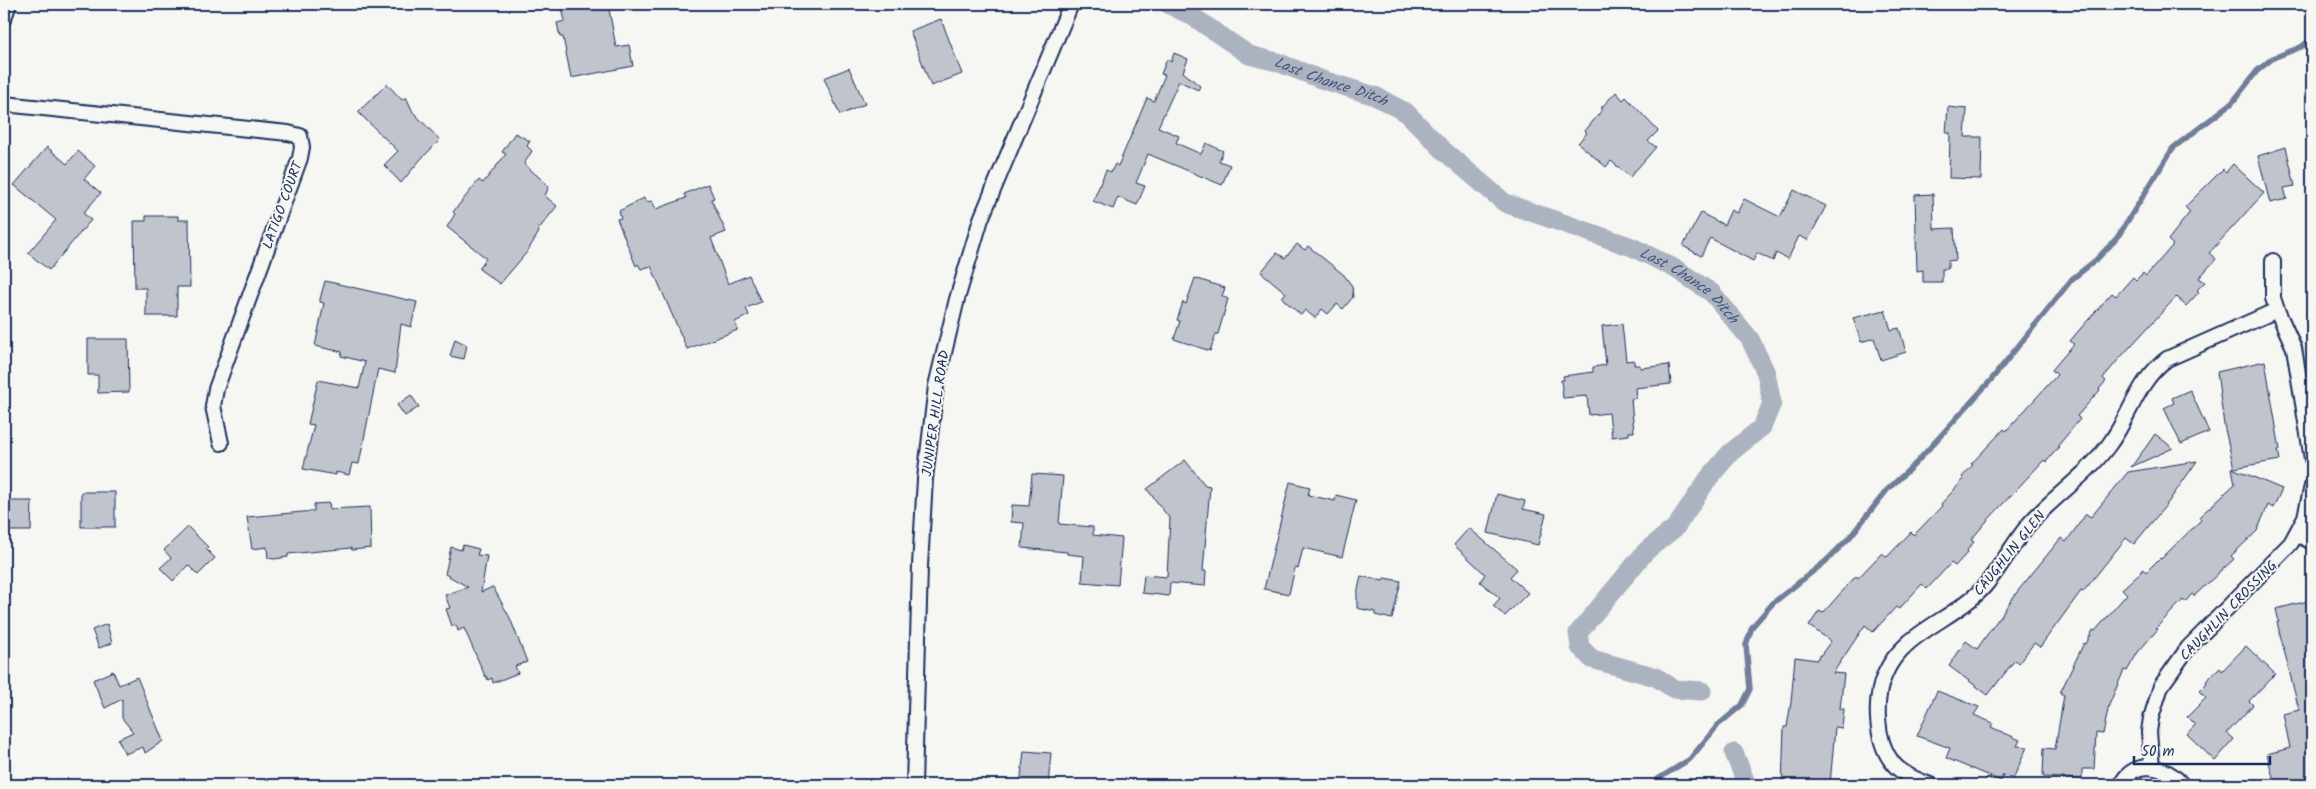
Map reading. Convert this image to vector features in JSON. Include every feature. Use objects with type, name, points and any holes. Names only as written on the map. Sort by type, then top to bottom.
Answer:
[{"type":"street","points":[[4,18],[9,4]]},
{"type":"street","name":"JUNIPER HILL ROAD","points":[[914,785],[920,566],[925,478],[936,386],[957,299],[981,219],[1071,4]]},
{"type":"street","name":"LATIGO COURT","points":[[4,104],[288,133],[300,136],[302,147],[300,158],[216,389],[213,406],[221,443]]},
{"type":"street","points":[[2273,261],[2272,287],[2276,310],[2294,348],[2312,459]]},
{"type":"street","name":"CAUGHLIN GLEN","points":[[1930,785],[1898,768],[1892,762],[1884,746],[1880,731],[1879,701],[1884,675],[1890,662],[1909,642],[1982,590],[2029,524],[2082,476],[2099,457],[2119,430],[2140,386],[2156,367],[2182,352],[2276,310]]},
{"type":"street","name":"CAUGHLIN CROSSING","points":[[2152,767],[2150,749],[2151,718],[2161,686],[2188,648],[2281,556],[2297,534],[2305,517],[2312,486]]},
{"type":"street","points":[[2297,534],[2312,542]]},
{"type":"street","points":[[2121,785],[2129,773],[2138,768],[2152,767],[2170,773],[2182,785]]},
{"type":"shaded area","points":[[2312,126],[2312,267],[2309,130]]},
{"type":"building","points":[[561,4],[608,4],[616,47],[629,45],[633,66],[571,78],[563,37],[560,37],[557,23],[565,21]]},
{"type":"building","points":[[941,19],[962,74],[931,86],[910,31]]},
{"type":"building","points":[[1174,53],[1188,59],[1183,72],[1200,86],[1198,90],[1179,81],[1158,127],[1179,136],[1176,143],[1201,154],[1206,143],[1223,151],[1219,161],[1230,165],[1222,185],[1148,154],[1136,183],[1145,186],[1137,205],[1118,197],[1113,209],[1093,201],[1106,170],[1111,172],[1115,164],[1118,166],[1147,98],[1154,101],[1165,75],[1161,74],[1167,59],[1171,62]]},
{"type":"building","points":[[849,68],[865,104],[840,115],[824,78]]},
{"type":"building","points":[[387,84],[402,100],[406,97],[413,112],[440,140],[401,183],[384,165],[398,151],[358,112]]},
{"type":"building","points":[[1616,92],[1623,100],[1626,97],[1658,131],[1648,141],[1656,147],[1630,177],[1611,161],[1606,167],[1578,143],[1603,109],[1601,108]]},
{"type":"building","points":[[1948,107],[1967,109],[1965,137],[1982,137],[1981,179],[1949,178],[1950,133],[1946,133]]},
{"type":"building","points":[[515,133],[530,141],[527,146],[532,151],[524,164],[549,186],[545,196],[557,206],[538,230],[539,232],[527,252],[500,284],[479,269],[486,258],[447,227],[455,214],[453,212],[479,180],[483,183],[506,154],[502,152]]},
{"type":"building","points":[[47,147],[67,164],[78,151],[95,166],[84,179],[101,193],[83,213],[91,220],[49,270],[28,253],[56,220],[14,185]]},
{"type":"building","points":[[2286,147],[2295,186],[2284,188],[2287,199],[2270,203],[2258,156]]},
{"type":"building","points":[[2233,164],[2264,193],[2209,253],[2216,259],[2199,278],[2205,282],[2197,290],[2199,292],[2186,306],[2176,297],[2118,360],[2103,378],[2106,381],[2100,390],[2077,416],[2080,419],[2057,447],[2059,447],[2046,462],[2044,460],[1986,522],[1971,540],[1974,542],[1967,550],[1968,552],[1955,566],[1951,563],[1927,589],[1922,584],[1899,609],[1896,607],[1873,632],[1865,625],[1833,673],[1844,674],[1840,709],[1844,709],[1842,728],[1835,727],[1830,785],[1782,785],[1784,727],[1787,727],[1791,702],[1795,657],[1817,660],[1831,641],[1809,626],[1819,611],[1823,613],[1856,576],[1858,578],[1882,553],[1887,557],[1911,532],[1914,535],[1942,506],[1941,504],[1964,479],[1962,477],[1973,465],[1971,464],[2004,429],[2006,431],[2057,375],[2052,370],[2074,344],[2070,341],[2081,328],[2112,293],[2116,296],[2133,277],[2136,280],[2143,273],[2146,276],[2173,245],[2168,240],[2190,212],[2185,207],[2223,169],[2226,172]]},
{"type":"building","points":[[708,184],[714,198],[711,199],[726,232],[711,238],[728,284],[749,275],[761,302],[746,308],[749,315],[735,322],[738,330],[687,349],[651,266],[641,269],[638,264],[636,266],[617,219],[621,218],[619,211],[644,198],[646,202],[652,201],[656,209],[686,198],[684,194]]},
{"type":"building","points":[[1794,190],[1826,206],[1808,240],[1799,236],[1788,259],[1776,253],[1773,261],[1757,253],[1753,261],[1710,238],[1701,256],[1683,246],[1701,213],[1724,225],[1731,210],[1737,213],[1744,199],[1780,217]]},
{"type":"building","points":[[1933,194],[1934,229],[1954,228],[1956,260],[1948,261],[1948,269],[1942,269],[1942,282],[1923,282],[1923,270],[1917,271],[1915,195]]},
{"type":"building","points":[[146,216],[178,216],[178,220],[189,220],[190,287],[177,287],[177,316],[146,316],[146,288],[135,288],[134,221],[146,221]]},
{"type":"building","points":[[1297,244],[1305,250],[1308,246],[1344,275],[1352,286],[1353,297],[1343,309],[1337,304],[1328,314],[1322,309],[1315,318],[1305,310],[1301,315],[1284,300],[1282,297],[1286,293],[1261,272],[1277,253],[1285,258]]},
{"type":"building","points":[[1195,278],[1225,288],[1222,296],[1228,299],[1218,334],[1216,334],[1210,351],[1174,339],[1180,321],[1177,320],[1183,302],[1186,304]]},
{"type":"building","points":[[325,281],[417,302],[411,327],[401,324],[395,373],[378,369],[359,464],[352,463],[349,475],[336,472],[336,475],[303,469],[314,425],[308,424],[318,380],[359,388],[365,362],[341,356],[342,352],[315,346],[324,303],[320,302],[320,299]]},
{"type":"building","points":[[1885,310],[1891,330],[1899,328],[1906,352],[1881,360],[1874,338],[1861,342],[1853,318]]},
{"type":"building","points":[[1622,324],[1626,361],[1634,360],[1634,365],[1640,365],[1640,368],[1669,365],[1671,384],[1635,388],[1636,398],[1631,399],[1634,432],[1629,432],[1629,435],[1612,437],[1609,413],[1589,415],[1587,396],[1563,398],[1561,380],[1564,380],[1563,376],[1593,372],[1593,367],[1606,365],[1602,326]]},
{"type":"building","points":[[88,339],[128,339],[129,392],[98,393],[98,375],[88,375]]},
{"type":"building","points":[[455,339],[467,345],[464,359],[450,356]]},
{"type":"building","points":[[2265,361],[2280,460],[2234,468],[2224,425],[2217,372]]},
{"type":"building","points":[[2190,390],[2209,432],[2181,444],[2164,408],[2174,403],[2172,398]]},
{"type":"building","points":[[411,395],[419,407],[405,416],[397,405]]},
{"type":"building","points":[[2155,434],[2173,448],[2131,467],[2146,447]]},
{"type":"building","points":[[1185,460],[1205,485],[1210,486],[1203,571],[1206,571],[1205,586],[1170,583],[1169,596],[1142,593],[1144,575],[1167,577],[1170,519],[1147,489]]},
{"type":"building","points":[[2197,461],[2167,504],[2134,544],[2126,538],[2083,592],[2081,591],[2040,647],[2034,643],[2019,663],[2015,660],[1988,695],[1949,666],[1966,641],[1977,649],[2017,592],[2061,538],[2066,542],[2086,514],[2091,517],[2128,472]]},
{"type":"building","points":[[2232,468],[2282,489],[2273,508],[2268,505],[2257,531],[2231,556],[2234,559],[2194,596],[2192,594],[2185,602],[2183,600],[2156,628],[2158,629],[2138,652],[2127,671],[2124,670],[2109,705],[2103,734],[2096,733],[2094,769],[2082,769],[2082,779],[2043,777],[2044,748],[2055,749],[2064,695],[2060,693],[2084,643],[2086,644],[2093,630],[2095,631],[2127,594],[2122,589],[2144,569],[2146,572],[2161,559],[2201,520],[2199,517],[2235,484]]},
{"type":"building","points":[[1032,474],[1063,476],[1059,524],[1093,527],[1093,535],[1122,538],[1118,585],[1082,582],[1084,556],[1067,554],[1067,552],[1022,548],[1024,523],[1011,522],[1012,505],[1029,506]]},
{"type":"building","points":[[1290,482],[1310,487],[1308,495],[1335,501],[1336,495],[1356,500],[1342,557],[1303,548],[1298,569],[1295,568],[1289,594],[1264,589]]},
{"type":"building","points":[[81,492],[115,492],[115,527],[81,527]]},
{"type":"building","points":[[1497,494],[1525,501],[1523,509],[1546,514],[1538,545],[1488,533]]},
{"type":"building","points":[[4,501],[32,501],[31,531],[4,531]]},
{"type":"building","points":[[329,503],[330,509],[370,507],[371,548],[288,554],[288,557],[274,559],[268,558],[267,547],[252,549],[247,517],[314,511],[314,504]]},
{"type":"building","points":[[188,527],[208,547],[206,549],[215,558],[198,575],[188,565],[173,581],[160,568],[171,558],[164,550]]},
{"type":"building","points":[[1469,528],[1517,569],[1510,577],[1528,593],[1505,616],[1493,606],[1500,598],[1480,582],[1485,574],[1454,545]]},
{"type":"building","points":[[463,545],[479,549],[477,555],[487,556],[481,592],[493,587],[510,618],[527,662],[515,666],[518,673],[493,683],[492,678],[488,680],[485,676],[464,628],[458,631],[456,625],[452,626],[446,609],[450,608],[445,595],[468,587],[445,574],[451,547],[461,550]]},
{"type":"building","points":[[1361,576],[1383,581],[1384,578],[1401,581],[1392,619],[1375,615],[1375,612],[1357,608],[1357,594]]},
{"type":"building","points":[[2312,600],[2312,785],[2275,785],[2267,754],[2290,748],[2283,714],[2299,710],[2277,622],[2279,622],[2276,609]]},
{"type":"building","points":[[107,624],[112,643],[99,648],[92,630]]},
{"type":"building","points":[[2246,646],[2275,674],[2249,701],[2253,705],[2227,733],[2234,739],[2215,761],[2187,734],[2195,725],[2187,717],[2206,698],[2199,691],[2207,683],[2206,681],[2220,668],[2222,671]]},
{"type":"building","points":[[113,671],[119,685],[137,677],[163,741],[145,753],[143,747],[125,754],[118,739],[133,732],[122,718],[122,699],[105,708],[93,680]]},
{"type":"building","points":[[1937,691],[1979,707],[1974,715],[1993,723],[1991,727],[2020,740],[2017,746],[2027,747],[2013,779],[2003,775],[2001,781],[1946,758],[1950,748],[1917,736]]},
{"type":"building","points":[[1024,751],[1051,753],[1048,785],[1020,785]]},
{"type":"waterway","name":"Last Chance Ditch","points":[[1168,4],[1192,16],[1249,55],[1277,62],[1323,80],[1375,96],[1407,113],[1443,150],[1505,203],[1632,247],[1676,269],[1712,293],[1750,339],[1766,373],[1772,403],[1762,427],[1730,453],[1708,479],[1676,527],[1646,551],[1578,633],[1580,647],[1592,659],[1656,677],[1674,689],[1702,691]]},
{"type":"waterway","points":[[1657,785],[1658,779],[1690,759],[1718,725],[1742,705],[1750,689],[1746,645],[1752,627],[1773,603],[1826,561],[1850,537],[1887,490],[1915,464],[1991,380],[2072,279],[2096,260],[2117,238],[2173,148],[2232,103],[2257,71],[2273,58],[2301,47],[2312,39]]},
{"type":"waterway","name":"Last Chance Ditch","points":[[1734,753],[1747,785]]}]
